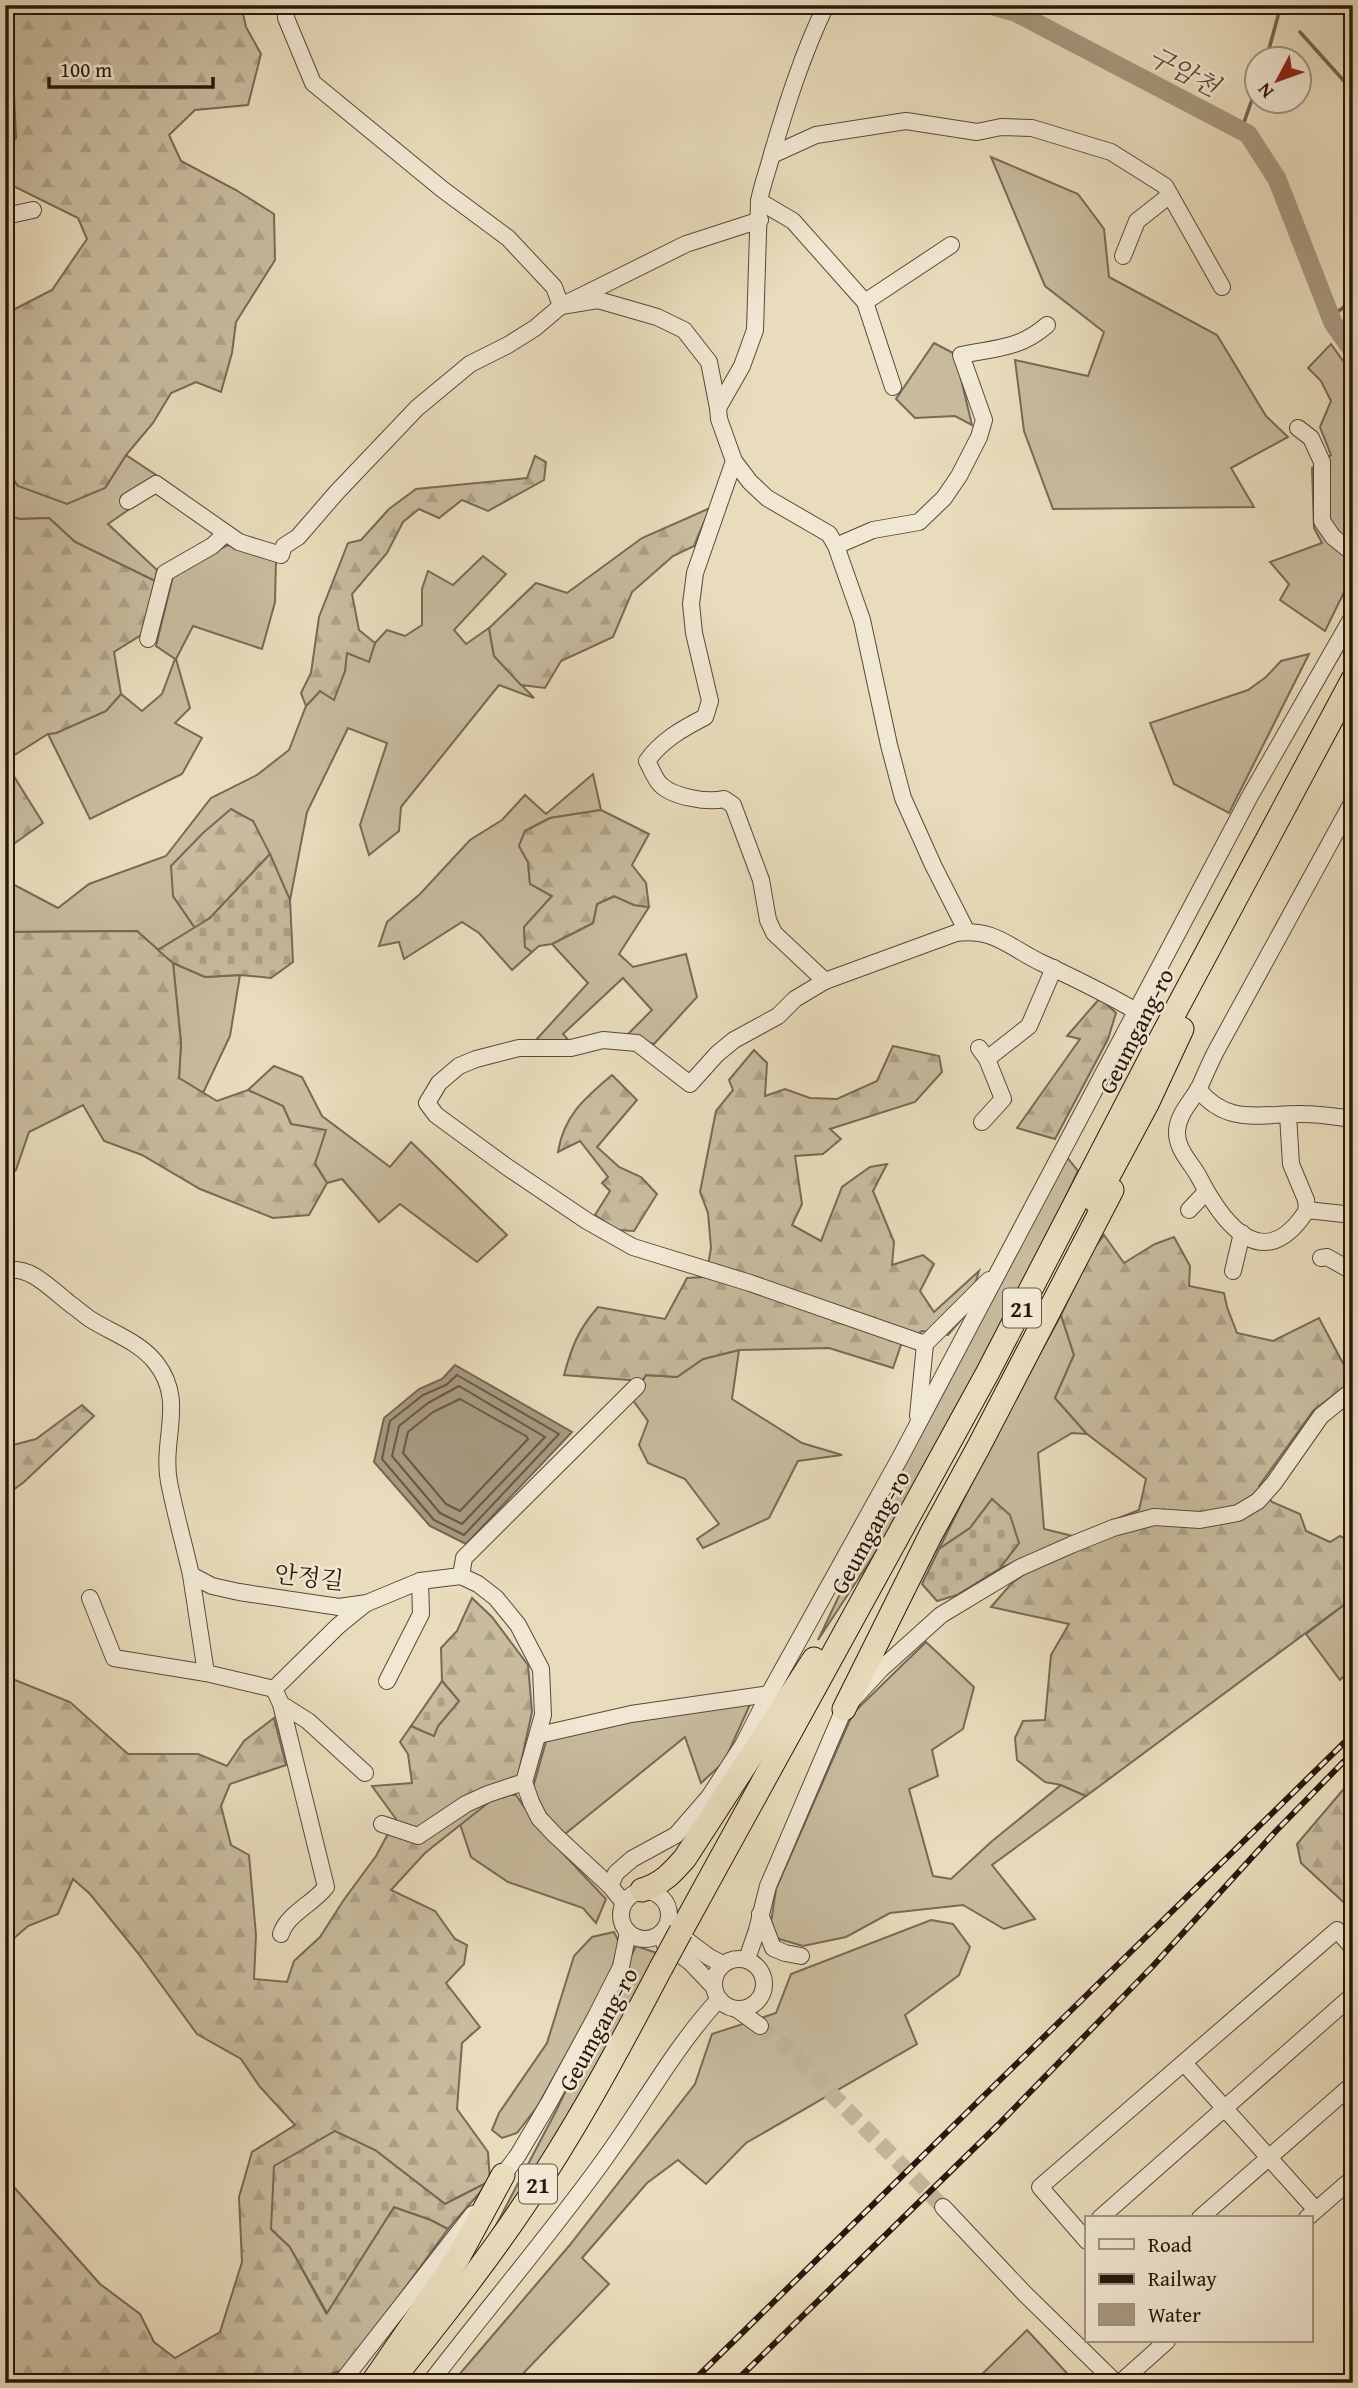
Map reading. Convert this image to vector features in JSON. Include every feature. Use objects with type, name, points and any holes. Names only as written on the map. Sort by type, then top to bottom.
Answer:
[{"type":"highway","name":"Geumgang-ro","points":[[407,2383],[486,2282],[541,2205],[588,2131],[667,1971],[674,1932],[909,1516],[1026,1301],[1152,1055],[1353,679]]},
{"type":"highway","name":"Geumgang-ro","points":[[674,1932],[969,1435],[1148,1102],[1187,1020],[1353,711]]},
{"type":"highway","points":[[844,1709],[891,1611],[1130,1155],[1148,1102]]},
{"type":"highway","points":[[633,1897],[668,1877],[685,1858],[909,1516]]},
{"type":"highway","name":"Geumgang-ro","points":[[390,2383],[523,2208],[667,1971]]},
{"type":"highway","points":[[372,2383],[458,2258],[503,2175]]},
{"type":"street","points":[[286,5],[286,18],[313,83],[508,238],[554,287],[561,306]]},
{"type":"street","points":[[718,408],[742,366],[755,330],[759,201],[786,106],[826,5]]},
{"type":"street","points":[[772,155],[816,135],[906,121],[976,132],[1001,127],[1031,128],[1111,152],[1165,186],[1222,287]]},
{"type":"street","points":[[1123,256],[1137,221],[1170,195]]},
{"type":"street","points":[[759,201],[793,221],[865,302],[893,387]]},
{"type":"street","points":[[5,216],[33,210]]},
{"type":"street","points":[[128,501],[156,484],[239,542],[281,555],[284,546],[299,537],[337,492],[417,408],[464,369],[508,345],[561,306],[686,244],[760,220]]},
{"type":"street","points":[[865,302],[951,245]]},
{"type":"street","points":[[561,306],[598,299],[657,317],[684,330],[709,362],[719,419],[734,461],[767,498],[830,534],[862,620],[903,798],[967,932]]},
{"type":"street","points":[[836,546],[873,530],[919,522],[944,498],[979,437],[984,420],[961,355],[1010,348],[1036,335],[1047,325]]},
{"type":"street","points":[[1298,428],[1311,438],[1322,462],[1322,521],[1333,537],[1353,553]]},
{"type":"street","points":[[734,461],[695,573],[691,604],[694,634],[710,701],[708,709],[705,717],[675,733],[656,748],[647,761],[661,786],[699,801],[724,799],[733,805],[761,880],[768,920],[774,933],[825,981]]},
{"type":"street","points":[[148,639],[164,573],[212,546],[226,533]]},
{"type":"street","points":[[610,1886],[616,1873],[632,1859],[676,1835],[709,1797],[743,1745],[918,1424],[1250,796],[1353,616]]},
{"type":"street","points":[[1288,1115],[1291,1164],[1306,1200],[1307,1210],[1299,1222],[1273,1242],[1265,1244],[1242,1233],[1206,1193],[1199,1177],[1187,1162],[1177,1132],[1182,1115],[1198,1089],[1214,1053],[1353,801]]},
{"type":"street","points":[[925,1344],[750,1283],[634,1247],[587,1222],[507,1167],[436,1115],[426,1103],[439,1083],[458,1066],[476,1059],[519,1048],[571,1048],[603,1040],[637,1043],[690,1084],[717,1054],[734,1040],[778,1016],[795,999],[825,981],[956,933],[992,935],[1136,1011]]},
{"type":"street","points":[[982,1122],[1003,1100],[983,1053],[1028,1026],[1054,968]]},
{"type":"street","points":[[1198,1089],[1206,1099],[1229,1114],[1304,1114],[1353,1119]]},
{"type":"street","points":[[1189,1210],[1206,1193]]},
{"type":"street","points":[[1307,1210],[1353,1215]]},
{"type":"street","points":[[1233,1271],[1242,1233]]},
{"type":"street","points":[[1321,1258],[1326,1257],[1353,1274]]},
{"type":"street","points":[[5,1271],[15,1268],[30,1273],[91,1319],[136,1345],[156,1362],[168,1383],[172,1398],[166,1453],[169,1480],[191,1575],[206,1674]]},
{"type":"street","points":[[918,1424],[925,1344],[1000,1269]]},
{"type":"street","points":[[633,1897],[610,1886],[539,1818],[524,1782],[544,1715],[541,1669],[518,1625],[496,1598],[478,1584],[461,1576],[464,1559],[637,1386]]},
{"type":"street","points":[[747,1959],[768,1886],[844,1709],[881,1668],[941,1615],[1018,1568],[1113,1528],[1154,1517],[1200,1520],[1238,1514],[1258,1501],[1274,1483],[1321,1416],[1353,1390]]},
{"type":"street","name":"안정길","points":[[191,1575],[212,1586],[239,1592],[339,1607],[367,1603],[421,1581],[461,1576]]},
{"type":"street","points":[[387,1681],[421,1614],[421,1581]]},
{"type":"street","points":[[90,1598],[114,1658],[274,1689]]},
{"type":"street","points":[[274,1689],[338,1626],[367,1603]]},
{"type":"street","points":[[274,1689],[281,1704],[326,1887],[317,1899],[284,1924],[281,1934]]},
{"type":"street","points":[[539,1735],[631,1714],[769,1694]]},
{"type":"street","points":[[281,1704],[308,1721],[365,1773]]},
{"type":"street","points":[[382,1824],[418,1836],[466,1804],[524,1782]]},
{"type":"street","points":[[723,1964],[674,1932],[642,1939],[628,1932],[621,1918],[633,1897],[651,1891],[665,1900],[674,1932],[690,1962],[727,2006],[763,2023],[758,2001]]},
{"type":"street","points":[[760,1913],[773,1948],[801,1956]]},
{"type":"street","points":[[1085,2235],[1040,2187],[1337,1930],[1353,1948]]},
{"type":"street","points":[[341,2383],[503,2175],[550,2101],[595,2018],[621,1967],[628,1932]]},
{"type":"street","points":[[430,2383],[599,2167],[716,1993],[717,1970],[723,1964],[739,1957],[754,1963],[764,1978],[764,1986],[758,2001],[738,2010]]},
{"type":"street","points":[[1102,2216],[1353,1995]]},
{"type":"street","points":[[1184,2063],[1268,2158],[1311,2214],[1353,2178]]},
{"type":"street","points":[[1202,2216],[1353,2084]]},
{"type":"street","points":[[943,2207],[1024,2293],[1118,2383],[1166,2342]]},
{"type":"green space","points":[[21,5],[241,5],[246,27],[261,54],[248,105],[195,110],[169,135],[181,161],[274,214],[275,260],[236,322],[232,353],[221,392],[196,382],[171,393],[153,423],[126,455],[105,488],[67,504],[18,486],[5,467],[5,303],[15,309],[52,290],[87,239],[78,218],[5,182],[5,149],[16,138],[14,92],[5,57],[5,29]]},
{"type":"green space","points":[[991,157],[1078,194],[1104,229],[1109,277],[1217,335],[1266,416],[1288,437],[1231,468],[1254,507],[1053,509],[1024,431],[1015,360],[1088,376],[1104,332],[1045,286]]},
{"type":"green space","points":[[934,343],[955,354],[972,425],[955,416],[915,418],[896,399]]},
{"type":"green space","points":[[1331,344],[1353,375],[1353,574],[1325,631],[1280,600],[1289,584],[1270,562],[1322,543],[1314,528],[1312,468],[1331,455],[1320,427],[1331,401],[1321,381],[1308,368]]},
{"type":"green space","points":[[126,455],[159,477],[154,492],[108,524],[157,570],[155,581],[75,542],[49,518],[20,519],[5,515],[5,467],[18,486],[105,488]]},
{"type":"green space","points":[[535,456],[546,462],[544,480],[488,511],[462,500],[439,518],[419,509],[403,522],[387,553],[352,594],[359,630],[375,643],[369,662],[347,653],[345,671],[334,700],[320,691],[306,706],[301,693],[311,673],[319,617],[348,543],[361,540],[389,509],[416,489],[527,478]]},
{"type":"green space","points":[[710,508],[694,546],[673,556],[632,592],[613,637],[561,661],[545,688],[521,685],[494,656],[489,628],[536,583],[567,593],[642,538]]},
{"type":"green space","points":[[5,515],[20,519],[49,518],[75,542],[155,581],[141,635],[114,652],[121,694],[106,711],[48,734],[5,761]]},
{"type":"green space","points":[[228,545],[276,560],[275,602],[262,649],[193,626],[176,659],[190,708],[175,723],[202,738],[182,774],[90,819],[48,734],[106,711],[121,694],[142,711],[162,694],[175,659],[156,646],[174,572]]},
{"type":"green space","points":[[483,556],[506,574],[454,630],[466,644],[489,628],[494,656],[534,698],[499,685],[401,807],[399,831],[369,855],[360,825],[387,743],[348,728],[307,812],[290,900],[253,821],[173,896],[195,928],[158,950],[137,931],[5,932],[5,880],[58,908],[89,884],[166,856],[211,798],[257,775],[289,750],[306,706],[320,691],[333,699],[345,671],[346,652],[369,661],[375,643],[387,630],[405,636],[422,625],[422,589],[428,571],[453,585]]},
{"type":"green space","points":[[1309,654],[1229,813],[1174,784],[1150,723],[1248,690],[1266,677],[1281,661]]},
{"type":"green space","points":[[5,762],[43,823],[5,850]]},
{"type":"green space","points":[[593,774],[601,810],[550,818],[525,831],[519,846],[528,862],[530,884],[552,896],[524,927],[525,947],[532,952],[512,970],[479,933],[462,922],[404,959],[399,942],[379,946],[387,922],[420,894],[470,840],[502,820],[525,795],[546,814]]},
{"type":"green space","points":[[231,809],[253,821],[270,854],[210,918],[195,928],[173,896],[171,866]]},
{"type":"green space","points":[[601,810],[649,834],[632,865],[646,883],[649,907],[634,905],[614,896],[597,904],[593,923],[552,944],[539,946],[532,952],[525,947],[524,927],[552,896],[530,884],[528,862],[519,846],[525,831],[550,818]]},
{"type":"green space","points":[[270,854],[290,900],[293,962],[271,978],[240,975],[205,977],[173,963],[158,950],[210,918]]},
{"type":"green space","points":[[615,896],[634,905],[649,907],[619,954],[633,967],[686,954],[697,997],[654,1044],[626,1036],[652,1010],[623,978],[563,1034],[572,1044],[535,1041],[588,983],[552,944],[593,923],[597,904]]},
{"type":"green space","points":[[137,931],[173,963],[181,1043],[179,1078],[217,1101],[248,1090],[283,1106],[291,1124],[326,1130],[315,1164],[327,1183],[309,1215],[273,1218],[200,1189],[142,1155],[104,1141],[83,1105],[29,1132],[16,1170],[5,1180],[5,932]]},
{"type":"green space","points":[[173,963],[205,977],[240,975],[230,1036],[203,1093],[179,1078],[181,1043]]},
{"type":"green space","points":[[1100,998],[1116,1013],[1108,1039],[1055,1139],[1017,1128],[1080,1039],[1067,1036]]},
{"type":"green space","points":[[893,1046],[939,1056],[942,1072],[915,1102],[830,1129],[841,1139],[823,1154],[795,1156],[802,1204],[792,1225],[821,1241],[842,1187],[870,1167],[887,1164],[873,1191],[894,1242],[892,1265],[923,1255],[934,1264],[920,1291],[934,1312],[979,1271],[966,1314],[948,1335],[922,1331],[901,1345],[893,1368],[829,1348],[739,1350],[703,1359],[677,1377],[646,1375],[642,1381],[564,1375],[576,1339],[598,1307],[665,1319],[687,1278],[706,1277],[711,1248],[708,1213],[700,1192],[716,1111],[733,1090],[729,1080],[754,1050],[767,1063],[765,1096],[785,1089],[810,1098],[837,1099],[877,1081]]},
{"type":"green space","points":[[274,1066],[302,1077],[322,1116],[390,1167],[411,1142],[507,1235],[477,1262],[400,1204],[379,1222],[342,1179],[327,1183],[283,1106],[248,1090]]},
{"type":"green space","points":[[612,1075],[637,1100],[597,1147],[619,1167],[641,1177],[657,1194],[634,1231],[617,1230],[595,1215],[610,1191],[602,1183],[608,1177],[580,1141],[558,1152],[565,1128],[577,1108]]},
{"type":"green space","points":[[1066,1156],[1078,1171],[1026,1281],[912,1497],[818,1640],[876,1518]]},
{"type":"green space","points":[[1104,1235],[1124,1263],[1155,1244],[1174,1237],[1190,1266],[1189,1286],[1224,1293],[1237,1333],[1273,1341],[1319,1318],[1345,1367],[1353,1361],[1353,1380],[1313,1411],[1259,1486],[1272,1502],[1300,1514],[1306,1531],[1330,1542],[1340,1536],[1353,1543],[1353,1598],[1086,1796],[1061,1785],[1045,1782],[1017,1760],[1015,1738],[1023,1721],[1045,1720],[1051,1655],[1069,1624],[991,1607],[1011,1584],[1073,1536],[1139,1510],[1146,1479],[1087,1434],[1055,1398],[1074,1355],[1061,1315],[1091,1252]]},
{"type":"green space","points":[[1061,1315],[1074,1355],[1055,1398],[1087,1434],[1072,1433],[1038,1453],[1044,1529],[1073,1536],[999,1569],[1019,1543],[992,1499],[970,1528],[939,1549],[1000,1426]]},
{"type":"green space","points":[[739,1350],[732,1399],[802,1443],[842,1455],[798,1461],[769,1518],[703,1548],[697,1539],[719,1524],[685,1479],[648,1463],[639,1445],[648,1421],[632,1399],[646,1375],[677,1377],[703,1359]]},
{"type":"green space","points":[[82,1405],[94,1416],[24,1482],[5,1496],[5,1447],[36,1439]]},
{"type":"green space","points":[[992,1499],[1010,1515],[1019,1543],[999,1569],[957,1595],[937,1601],[922,1584],[939,1549],[970,1528]]},
{"type":"green space","points":[[472,1598],[492,1617],[528,1665],[532,1712],[518,1776],[425,1853],[391,1890],[435,1911],[455,1939],[467,1945],[464,1964],[446,1983],[480,2027],[462,2043],[457,2109],[488,2152],[490,2181],[445,2204],[375,2150],[271,2229],[290,2247],[326,2313],[394,2207],[448,2229],[345,2370],[333,2373],[316,2383],[5,2383],[5,2177],[100,2284],[140,2314],[154,2342],[175,2358],[220,2332],[242,2262],[239,2197],[252,2152],[295,2125],[260,2087],[241,2059],[197,2034],[138,1953],[90,1894],[73,1879],[58,1914],[28,1926],[5,1946],[5,1676],[70,1702],[128,1754],[198,1754],[227,1766],[244,1741],[274,1718],[286,1765],[230,1784],[221,1806],[231,1845],[249,1855],[256,1935],[254,1979],[287,1982],[294,1961],[320,1937],[376,1856],[396,1819],[372,1786],[412,1783],[408,1754],[400,1742],[411,1726],[434,1736],[438,1726],[459,1701],[442,1681],[441,1648],[457,1631]]},
{"type":"green space","points":[[1353,1598],[1353,1667],[1340,1680],[1306,1634]]},
{"type":"green space","points":[[926,1642],[974,1687],[963,1729],[932,1750],[938,1776],[909,1789],[933,1876],[951,1879],[991,1842],[1061,1785],[1086,1796],[992,1865],[1035,1919],[1004,1929],[963,1905],[890,1913],[846,1937],[803,1946],[769,1936],[776,1889],[853,1713]]},
{"type":"green space","points":[[442,1681],[459,1701],[438,1726],[434,1736],[411,1726]]},
{"type":"green space","points":[[752,1700],[724,1762],[701,1783],[685,1737],[565,1834],[545,1818],[532,1791],[547,1738],[673,1712]]},
{"type":"green space","points":[[1353,1778],[1353,1911],[1301,1863],[1297,1844]]},
{"type":"green space","points":[[498,1795],[516,1795],[538,1827],[606,1899],[596,1923],[583,1908],[508,1882],[471,1857],[460,1824]]},
{"type":"green space","points":[[931,1920],[953,1924],[970,1947],[959,1975],[905,2015],[917,2044],[746,2143],[706,2184],[678,2160],[647,2183],[582,2258],[609,2284],[514,2383],[452,2383],[569,2246],[695,2084],[712,2034],[776,2013],[791,1974]]},
{"type":"green space","points":[[614,1932],[621,1946],[604,1987],[537,2107],[517,2133],[502,2138],[492,2130],[499,2113],[547,2043],[574,1956],[592,1937]]},
{"type":"green space","points":[[636,1946],[657,1953],[606,2058],[511,2214],[493,2231],[556,2111]]},
{"type":"green space","points":[[335,2131],[375,2150],[445,2204],[490,2181],[448,2229],[394,2207],[327,2313],[290,2247],[271,2229],[274,2166]]},
{"type":"green space","points":[[1027,2330],[1076,2383],[973,2383]]},
{"type":"water","points":[[455,1365],[572,1432],[466,1544],[430,1526],[374,1462],[384,1418],[419,1389],[442,1379]]},
{"type":"waterway","name":"구암천","points":[[990,5],[1015,12],[1248,134],[1277,179],[1333,323],[1353,351]]},
{"type":"waterway","points":[[1270,46],[1281,5]]},
{"type":"waterway","points":[[1300,32],[1353,91]]},
{"type":"waterway","points":[[1241,131],[1246,116]]},
{"type":"waterway","points":[[1331,317],[1353,300]]},
{"type":"tunnel","points":[[760,2026],[785,2047],[943,2207]]},
{"type":"railway","points":[[691,2383],[1353,1734]]},
{"type":"railway","points":[[734,2383],[998,2125],[1152,1967],[1276,1831],[1353,1752]]}]
